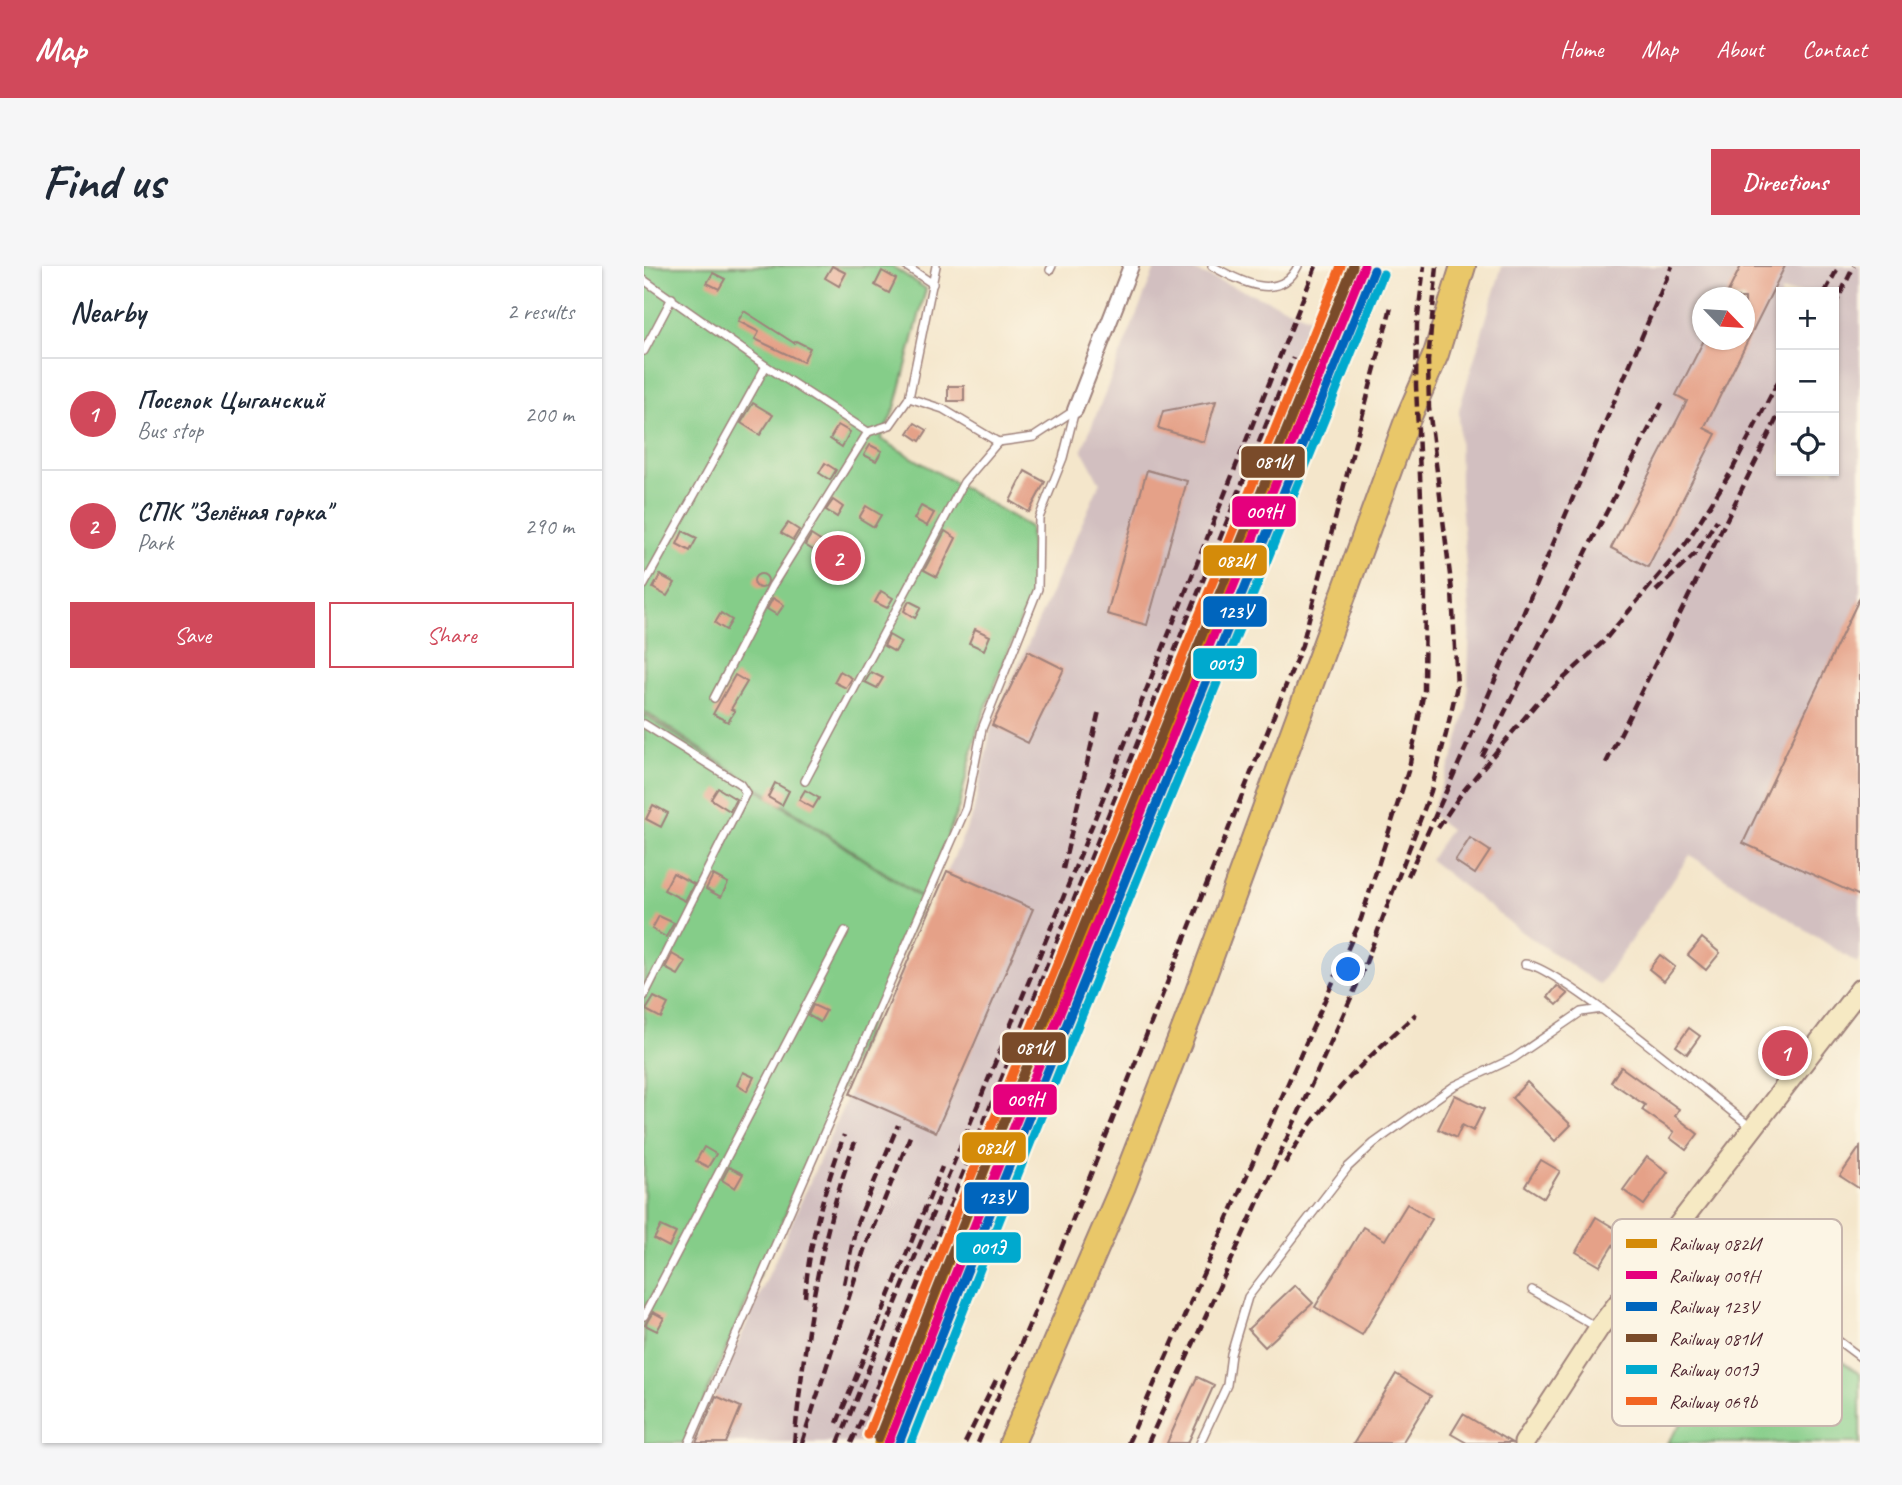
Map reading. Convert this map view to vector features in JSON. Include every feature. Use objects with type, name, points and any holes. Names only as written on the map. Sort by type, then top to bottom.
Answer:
[{"type":"highway","points":[[1012,1443],[1123,1186],[1188,1018],[1407,421],[1436,354],[1463,266]]},
{"type":"street","points":[[1075,410],[1131,266]]},
{"type":"street","points":[[1683,1219],[1860,989]]},
{"type":"street","points":[[1524,1443],[1612,1311]]},
{"type":"lane","points":[[906,266],[933,284]]},
{"type":"lane","points":[[714,698],[772,586],[868,432],[890,425],[909,397],[936,266]]},
{"type":"lane","points":[[1212,266],[1258,288],[1278,285],[1298,266]]},
{"type":"lane","points":[[644,280],[766,366],[868,432]]},
{"type":"lane","points":[[644,351],[672,298]]},
{"type":"lane","points":[[644,585],[766,366]]},
{"type":"lane","points":[[909,397],[943,409],[998,442],[1034,437],[1075,410]]},
{"type":"lane","points":[[688,1443],[966,808],[982,729],[1038,589],[1039,518],[1063,458],[1075,410]]},
{"type":"lane","points":[[805,780],[964,482],[998,442]]},
{"type":"lane","points":[[644,724],[740,784],[746,793],[644,996]]},
{"type":"lane","points":[[644,1316],[845,931]]},
{"type":"lane","points":[[1525,964],[1543,968],[1602,1009],[1752,1129]]},
{"type":"lane","points":[[1200,1443],[1227,1385],[1231,1354],[1248,1297],[1349,1167],[1374,1143],[1454,1086],[1514,1058],[1581,1012],[1602,1009]]},
{"type":"lane","points":[[1532,1290],[1599,1328]]},
{"type":"lane","points":[[1842,1344],[1860,1357]]},
{"type":"shaded area","points":[[1156,266],[1183,266],[1321,322],[859,1443],[694,1443],[973,814],[992,725],[1100,483],[1082,450]]},
{"type":"shaded area","points":[[1502,266],[1860,266],[1860,959],[1857,963],[1690,855],[1600,985],[1519,930],[1430,860],[1450,829],[1430,814],[1455,752],[1467,707],[1470,621],[1460,486],[1459,410]]},
{"type":"green space","points":[[644,266],[892,266],[926,289],[896,405],[881,439],[1030,527],[1033,589],[978,728],[959,806],[924,899],[644,711]]},
{"type":"green space","points":[[644,714],[924,900],[685,1443],[644,1443]]},
{"type":"green space","points":[[1842,1361],[1860,1374],[1860,1443],[1667,1443],[1679,1426],[1842,1426]]},
{"type":"building","points":[[832,266],[846,273],[839,286],[825,278]]},
{"type":"building","points":[[1741,266],[1785,266],[1755,326],[1755,287],[1730,287]]},
{"type":"building","points":[[882,271],[896,279],[889,293],[875,285]]},
{"type":"building","points":[[713,273],[725,279],[719,289],[707,283]]},
{"type":"building","points":[[744,311],[794,343],[796,341],[810,348],[803,362],[755,339],[759,332],[738,321]]},
{"type":"building","points":[[1699,350],[1743,350],[1704,428],[1716,434],[1648,567],[1611,548],[1687,401],[1676,395]]},
{"type":"building","points":[[948,386],[964,386],[964,401],[948,401]]},
{"type":"building","points":[[1216,401],[1204,442],[1158,428],[1163,411]]},
{"type":"building","points":[[753,403],[773,415],[760,435],[741,423]]},
{"type":"building","points":[[915,423],[927,430],[920,441],[908,433]]},
{"type":"building","points":[[838,425],[850,432],[842,447],[830,439]]},
{"type":"building","points":[[870,445],[882,451],[876,461],[864,455]]},
{"type":"building","points":[[825,463],[836,470],[830,480],[819,473]]},
{"type":"building","points":[[1147,470],[1187,481],[1147,625],[1107,614]]},
{"type":"building","points":[[1025,471],[1045,482],[1029,512],[1010,501]]},
{"type":"building","points":[[833,500],[843,507],[837,517],[826,510]]},
{"type":"building","points":[[866,506],[881,515],[874,527],[859,518]]},
{"type":"building","points":[[921,506],[934,513],[927,526],[914,519]]},
{"type":"building","points":[[788,523],[799,530],[793,540],[781,533]]},
{"type":"building","points":[[683,531],[697,538],[690,551],[677,544]]},
{"type":"building","points":[[945,531],[956,538],[937,577],[924,570]]},
{"type":"building","points":[[811,535],[822,542],[816,552],[805,545]]},
{"type":"building","points":[[761,574],[766,576],[766,586],[761,588],[756,586],[754,581],[756,576]]},
{"type":"building","points":[[660,575],[675,583],[667,596],[653,588]]},
{"type":"building","points":[[881,591],[893,598],[887,608],[875,602]]},
{"type":"building","points":[[1860,597],[1860,896],[1743,843]]},
{"type":"building","points":[[773,598],[784,605],[777,615],[767,609]]},
{"type":"building","points":[[909,601],[921,607],[915,618],[904,611]]},
{"type":"building","points":[[721,613],[732,620],[726,630],[715,623]]},
{"type":"building","points":[[975,629],[990,636],[984,650],[969,643]]},
{"type":"building","points":[[889,635],[901,642],[895,652],[884,646]]},
{"type":"building","points":[[1028,651],[1064,669],[1028,743],[992,725]]},
{"type":"building","points":[[840,671],[852,678],[846,688],[834,682]]},
{"type":"building","points":[[871,672],[883,678],[877,688],[865,682]]},
{"type":"building","points":[[735,675],[747,682],[731,709],[735,711],[728,722],[713,714]]},
{"type":"building","points":[[775,783],[789,791],[782,805],[768,797]]},
{"type":"building","points":[[718,788],[736,799],[730,811],[711,799]]},
{"type":"building","points":[[805,790],[819,798],[813,808],[799,800]]},
{"type":"building","points":[[653,805],[668,813],[661,827],[646,819]]},
{"type":"building","points":[[1470,838],[1490,851],[1475,874],[1455,861]]},
{"type":"building","points":[[947,871],[1033,909],[936,1132],[850,1094]]},
{"type":"building","points":[[673,873],[694,884],[685,901],[664,890]]},
{"type":"building","points":[[713,875],[728,883],[721,897],[706,889]]},
{"type":"building","points":[[659,916],[674,923],[666,937],[652,929]]},
{"type":"building","points":[[1702,938],[1720,953],[1706,970],[1688,955]]},
{"type":"building","points":[[672,954],[686,962],[678,975],[665,968]]},
{"type":"building","points":[[1660,955],[1675,967],[1664,981],[1649,969]]},
{"type":"building","points":[[1557,986],[1568,994],[1557,1005],[1548,997]]},
{"type":"building","points":[[654,997],[668,1004],[661,1018],[646,1010]]},
{"type":"building","points":[[813,1005],[826,1011],[820,1022],[808,1015]]},
{"type":"building","points":[[1689,1028],[1700,1036],[1687,1054],[1676,1046]]},
{"type":"building","points":[[1621,1067],[1679,1109],[1675,1116],[1698,1134],[1686,1150],[1670,1138],[1674,1132],[1642,1110],[1645,1105],[1611,1082]]},
{"type":"building","points":[[743,1072],[754,1077],[747,1091],[737,1085]]},
{"type":"building","points":[[1527,1082],[1571,1125],[1555,1141],[1512,1098]]},
{"type":"building","points":[[1455,1095],[1484,1109],[1473,1131],[1462,1125],[1456,1138],[1438,1129]]},
{"type":"building","points":[[704,1147],[716,1154],[708,1167],[696,1161]]},
{"type":"building","points":[[1860,1147],[1860,1189],[1840,1176]]},
{"type":"building","points":[[1647,1157],[1668,1172],[1644,1205],[1623,1190]]},
{"type":"building","points":[[1541,1160],[1560,1171],[1544,1198],[1525,1186]]},
{"type":"building","points":[[729,1167],[743,1174],[735,1188],[722,1180]]},
{"type":"building","points":[[1407,1204],[1432,1219],[1362,1335],[1315,1307],[1363,1227],[1385,1240]]},
{"type":"building","points":[[1596,1217],[1612,1227],[1612,1247],[1600,1266],[1576,1252]]},
{"type":"building","points":[[661,1226],[676,1233],[669,1247],[654,1239]]},
{"type":"building","points":[[1295,1285],[1313,1303],[1265,1347],[1248,1329]]},
{"type":"building","points":[[653,1312],[664,1318],[657,1331],[645,1325]]},
{"type":"building","points":[[1396,1374],[1431,1396],[1402,1443],[1354,1443]]},
{"type":"building","points":[[1197,1377],[1214,1385],[1188,1443],[1167,1443]]},
{"type":"building","points":[[716,1396],[741,1407],[726,1443],[696,1443]]},
{"type":"building","points":[[1463,1414],[1512,1443],[1467,1443],[1451,1434]]},
{"type":"railway","points":[[838,1443],[1057,913],[1316,266]]},
{"type":"railway","points":[[1128,1443],[1361,919],[1409,768],[1424,691],[1425,588],[1416,385],[1417,324],[1424,266]]},
{"type":"railway","points":[[1148,1443],[1360,978],[1431,791],[1446,734],[1457,686],[1452,591],[1429,408],[1428,361],[1437,266]]},
{"type":"railway","points":[[1408,876],[1468,743],[1672,266]]},
{"type":"railway","points":[[1828,287],[1839,266]]},
{"type":"railway","points":[[1839,297],[1854,266]]},
{"type":"railway","points":[[978,1443],[1047,1284],[1302,645],[1391,307]]},
{"type":"railway","points":[[851,1443],[878,1384],[1293,358]]},
{"type":"railway","points":[[1438,828],[1461,794],[1536,704],[1603,642],[1686,543],[1731,472],[1776,386]]},
{"type":"railway","points":[[1482,757],[1662,403]]},
{"type":"railway","points":[[1606,763],[1780,413]]},
{"type":"railway","points":[[1656,591],[1695,554],[1717,520]]},
{"type":"railway","points":[[1063,869],[1099,711]]},
{"type":"railway","points":[[1285,1163],[1329,1100],[1416,1014]]},
{"type":"railway","points":[[844,1284],[856,1226],[898,1125]]},
{"type":"railway","points":[[802,1443],[864,1250],[911,1134]]},
{"type":"railway","points":[[805,1297],[819,1214],[844,1135]]},
{"type":"railway","points":[[794,1443],[808,1328],[822,1253],[831,1215],[855,1142]]},
{"type":"railway","points":[[837,1423],[942,1167]]},
{"type":"railway","points":[[965,1443],[996,1380]]},
{"type":"rail line","name":"069Ь","points":[[868,1435],[1341,266]]},
{"type":"rail line","name":"082И","points":[[878,1443],[1012,1101],[1089,923],[1353,266]]},
{"type":"rail line","name":"081И","points":[[878,1439],[1054,998],[1353,266]]},
{"type":"rail line","name":"009Н","points":[[888,1443],[1364,266]]},
{"type":"rail line","name":"123У","points":[[899,1443],[1075,1002],[1374,270]]},
{"type":"rail line","name":"001Э","points":[[911,1443],[1383,274]]},
{"type":"place","name":"СПК \"Зелёная горка\"","points":[[838,558]]},
{"type":"place","name":"Поселок Цыганский","points":[[1785,1053]]}]
